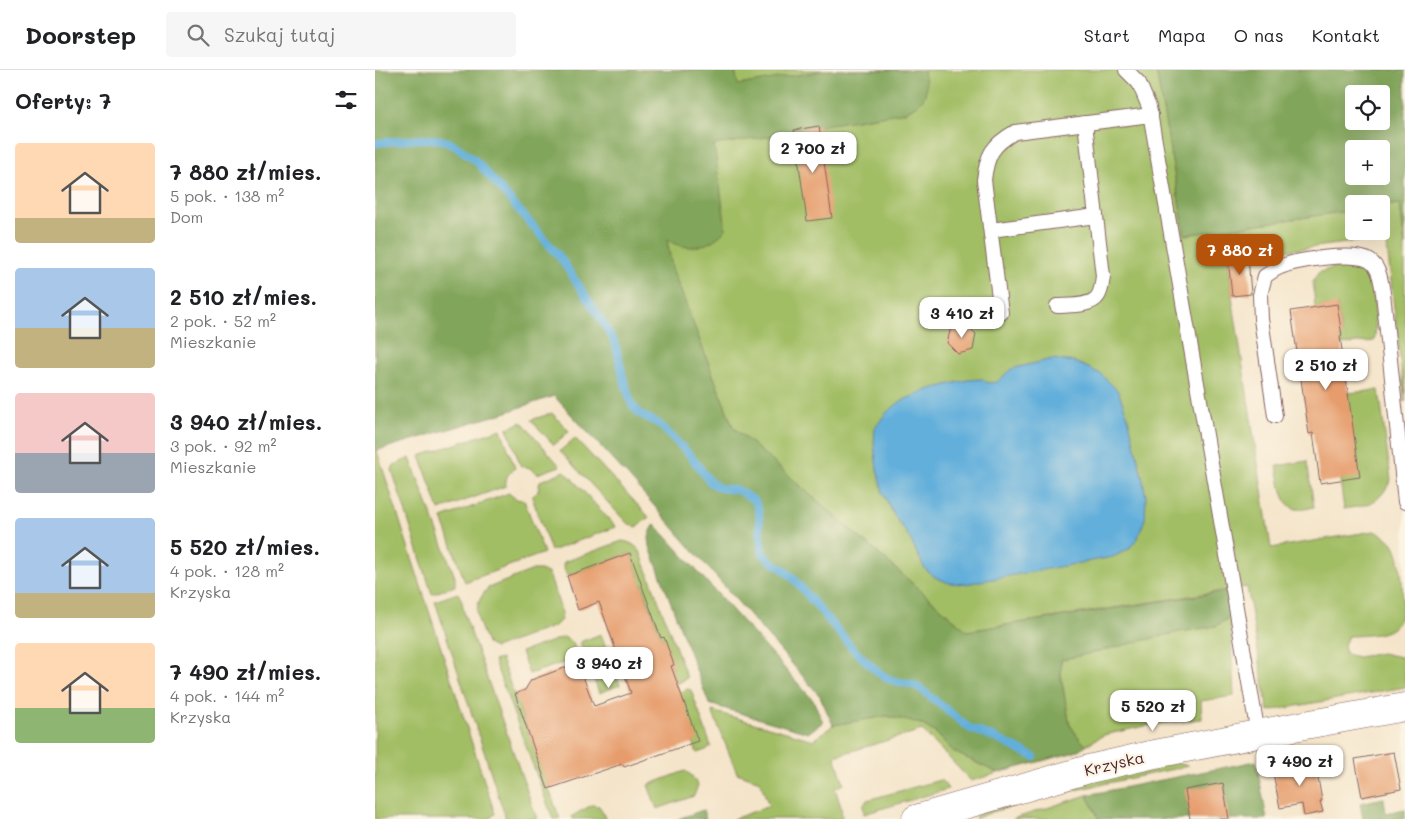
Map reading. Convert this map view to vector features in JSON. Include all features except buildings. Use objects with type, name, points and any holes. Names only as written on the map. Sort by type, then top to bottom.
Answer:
[{"type":"street","name":"Krzyska","points":[[916,819],[1089,769],[1150,755],[1405,707]]},
{"type":"lane","points":[[1126,70],[1139,83],[1151,115],[1258,734]]},
{"type":"lane","points":[[1001,314],[984,180],[986,164],[993,148],[1015,132],[1151,115]]},
{"type":"lane","points":[[1057,306],[1088,303],[1094,300],[1099,295],[1103,276],[1085,123]]},
{"type":"lane","points":[[991,230],[1096,216]]},
{"type":"lane","points":[[1275,416],[1261,319],[1260,295],[1265,276],[1279,267],[1333,256],[1362,257],[1371,261],[1378,271],[1383,293],[1405,502]]},
{"type":"green space","points":[[375,70],[735,70],[738,85],[826,70],[924,70],[925,96],[906,112],[794,130],[794,133],[714,145],[726,229],[722,234],[705,245],[685,247],[667,240],[672,268],[733,427],[967,631],[1228,591],[1230,617],[1216,626],[1179,632],[1061,660],[1061,678],[1070,725],[1086,745],[1075,752],[998,773],[954,752],[936,733],[921,724],[887,716],[833,725],[820,696],[629,477],[554,396],[375,451]]},
{"type":"green space","points":[[641,70],[1156,70],[1185,235],[1345,211],[1345,240],[1370,240],[1228,258],[1232,296],[1271,548],[1374,531],[1391,541],[1397,553],[1401,572],[1402,612],[1399,620],[1393,628],[1384,632],[1372,635],[1348,636],[1344,645],[1346,654],[1358,657],[1382,653],[1405,658],[1405,687],[1268,711],[1247,587],[967,631],[733,427],[671,268]]},
{"type":"green space","points":[[1156,70],[1405,70],[1405,246],[1400,204],[1390,205],[1390,195],[1345,195],[1345,211],[1185,235]]},
{"type":"green space","points":[[1400,204],[1405,246],[1405,402],[1386,240],[1390,240],[1390,205]]},
{"type":"green space","points":[[1348,265],[1359,267],[1367,279],[1374,303],[1376,319],[1374,341],[1341,345],[1340,336],[1342,335],[1337,305],[1315,307],[1313,282],[1318,273]]},
{"type":"green space","points":[[1379,390],[1391,480],[1387,488],[1377,499],[1367,504],[1344,509],[1340,480],[1348,393]]},
{"type":"green space","points":[[552,413],[569,431],[554,445],[531,420]]},
{"type":"green space","points":[[522,422],[560,466],[537,474],[530,468],[521,467],[507,428]]},
{"type":"green space","points":[[501,429],[515,468],[507,476],[506,486],[439,510],[420,456]]},
{"type":"green space","points":[[575,438],[649,517],[637,527],[627,523],[560,451]]},
{"type":"green space","points":[[375,451],[377,451],[495,814],[489,819],[375,819]]},
{"type":"green space","points":[[410,458],[455,577],[455,586],[432,594],[392,470],[394,465]]},
{"type":"green space","points":[[1307,461],[1314,507],[1297,509],[1288,504],[1284,498],[1277,466]]},
{"type":"green space","points":[[565,471],[616,527],[551,551],[532,497],[538,491],[540,481]]},
{"type":"green space","points":[[509,493],[519,500],[524,500],[544,553],[465,582],[442,518]]},
{"type":"green space","points":[[655,524],[813,700],[823,722],[808,733],[709,704],[651,550],[649,537]]},
{"type":"green space","points":[[622,541],[632,544],[640,551],[687,678],[677,684],[664,637],[661,638],[630,553],[567,576],[563,566],[564,562]]},
{"type":"green space","points":[[533,570],[541,570],[549,574],[562,613],[561,620],[555,626],[495,648],[487,644],[477,615],[482,595],[488,588]]},
{"type":"green space","points":[[458,593],[537,819],[506,819],[435,601]]},
{"type":"green space","points":[[1230,617],[1234,696],[1201,701],[1202,719],[1160,723],[1104,735],[1086,745],[1079,738],[1070,725],[1061,678],[1061,660],[1179,632],[1216,626]]},
{"type":"green space","points":[[601,634],[620,685],[599,693],[580,642]]},
{"type":"green space","points":[[564,637],[573,643],[578,658],[529,674],[521,652]]},
{"type":"green space","points":[[501,659],[560,819],[553,819],[494,661]]},
{"type":"green space","points":[[688,689],[691,690],[711,746],[697,753],[680,692]]},
{"type":"green space","points":[[712,711],[814,740],[833,725],[887,716],[921,724],[936,733],[954,752],[998,773],[971,781],[922,730],[835,756],[844,784],[835,788],[841,807],[841,819],[733,819],[769,806],[760,781],[737,773]]},
{"type":"green space","points":[[1256,761],[1267,819],[1099,819],[1087,795]]},
{"type":"green space","points":[[1178,763],[1188,766],[1075,790],[992,812],[975,819],[977,814],[1087,781]]},
{"type":"green space","points":[[685,771],[691,775],[698,785],[694,796],[657,809],[648,785]]},
{"type":"green space","points":[[940,780],[948,789],[864,814],[863,805],[867,800]]},
{"type":"green space","points":[[1087,795],[1099,819],[1013,819]]},
{"type":"green space","points":[[1384,798],[1386,813],[1405,809],[1405,819],[1363,819],[1360,803]]},
{"type":"green space","points":[[592,805],[599,806],[605,819],[573,819],[572,816]]},
{"type":"green space","points":[[703,810],[706,819],[678,819]]},
{"type":"water","points":[[1052,359],[1075,362],[1101,374],[1118,391],[1128,417],[1146,497],[1145,519],[1138,537],[1129,549],[1113,557],[965,584],[949,583],[935,577],[925,569],[908,535],[895,517],[883,493],[877,469],[874,444],[875,428],[886,413],[901,401],[930,389],[967,380],[982,379],[988,383],[997,382],[1011,369]]},
{"type":"waterway","points":[[375,143],[423,139],[441,140],[456,146],[477,162],[559,256],[601,319],[615,343],[632,405],[640,414],[659,424],[689,454],[711,483],[720,488],[738,490],[755,501],[759,511],[762,552],[769,560],[793,578],[854,650],[879,673],[891,680],[914,685],[969,728],[1034,757]]}]
